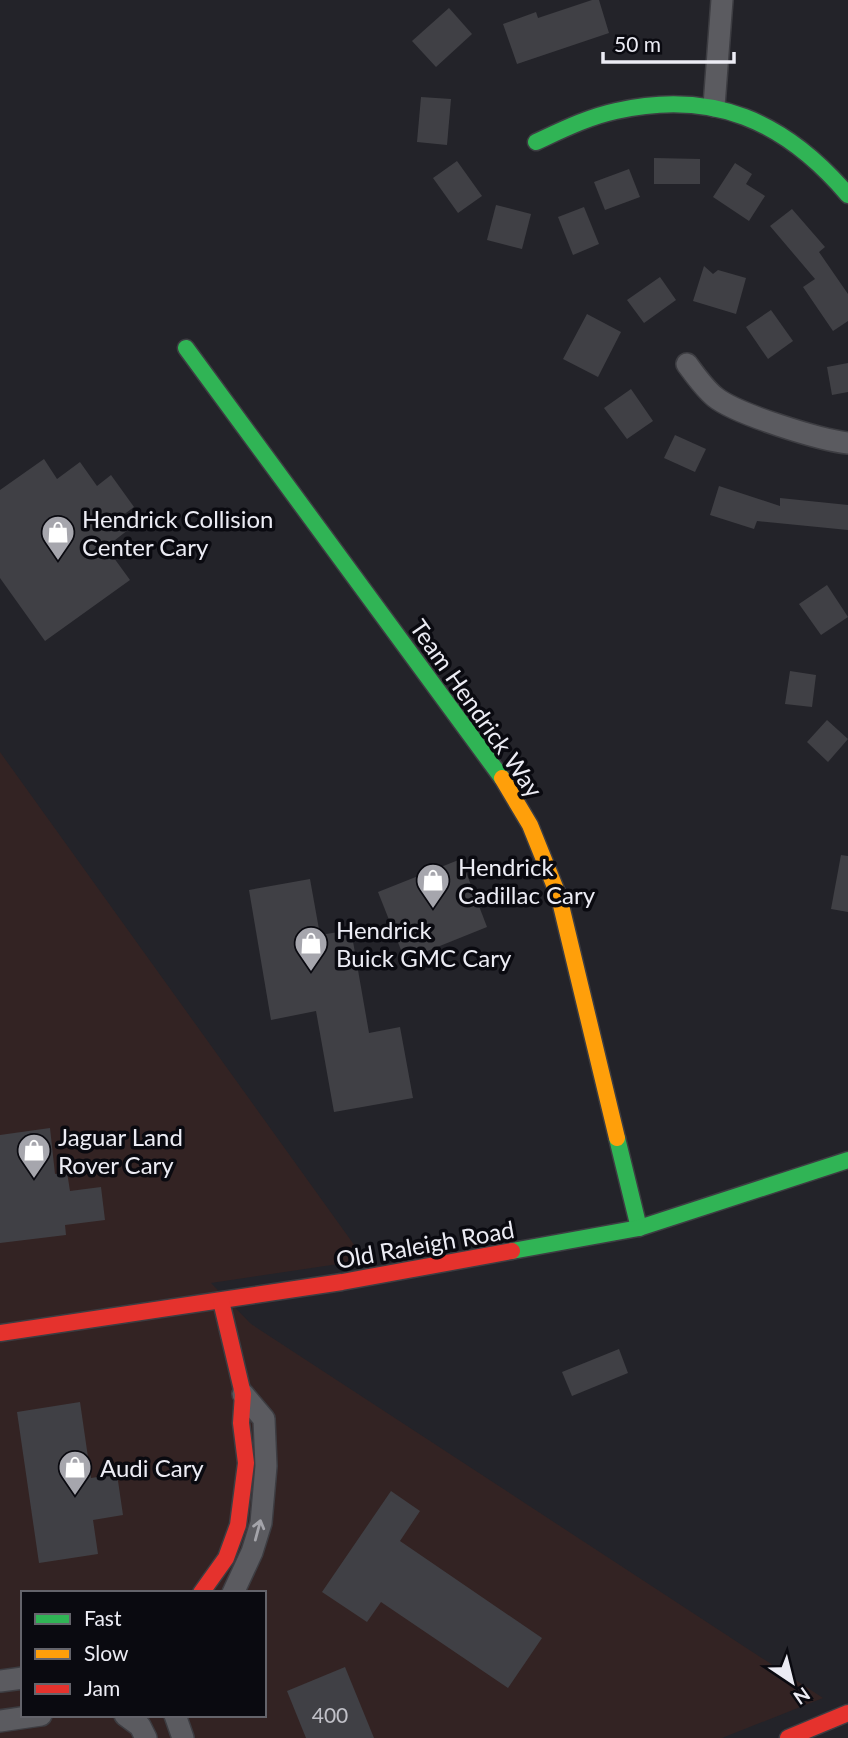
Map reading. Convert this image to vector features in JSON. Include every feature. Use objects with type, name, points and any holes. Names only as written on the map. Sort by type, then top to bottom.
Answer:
[{"type":"main road","points":[[537,142],[586,120],[614,112],[639,107],[714,106],[754,121],[792,141],[826,168],[848,195]]},
{"type":"main road","name":"Team Hendrick Way","points":[[186,348],[496,770],[530,825],[555,886],[568,929],[639,1228]]},
{"type":"main road","name":"Old Raleigh Road","points":[[0,1332],[342,1282],[639,1228],[848,1160]]},
{"type":"main road","points":[[202,1591],[226,1558],[238,1525],[246,1463],[241,1423],[243,1394],[221,1301]]},
{"type":"main road","points":[[788,1738],[848,1713]]},
{"type":"street","points":[[714,106],[722,0]]},
{"type":"street","points":[[687,364],[713,396],[723,403],[821,438],[848,443]]},
{"type":"street","points":[[234,1591],[252,1552],[261,1523],[265,1489],[264,1419],[243,1394]]},
{"type":"street","points":[[0,1681],[21,1678]]},
{"type":"street","points":[[0,1721],[27,1717]]},
{"type":"street","points":[[128,1717],[140,1726],[146,1738]]},
{"type":"street","points":[[176,1717],[183,1738]]},
{"type":"shaded area","points":[[0,752],[365,1260],[211,1283],[251,1324],[823,1698],[722,1738],[0,1738]]},
{"type":"building","points":[[599,0],[609,33],[517,64],[503,24],[536,12],[538,18]]},
{"type":"building","points":[[449,8],[472,34],[436,67],[412,41]]},
{"type":"building","points":[[421,97],[451,99],[447,145],[417,142]]},
{"type":"building","points":[[654,158],[700,159],[700,184],[654,184]]},
{"type":"building","points":[[457,161],[482,196],[458,213],[433,178]]},
{"type":"building","points":[[735,163],[752,174],[746,184],[765,196],[749,221],[713,197]]},
{"type":"building","points":[[629,169],[640,197],[605,210],[594,182]]},
{"type":"building","points":[[496,205],[531,214],[522,249],[487,240]]},
{"type":"building","points":[[584,207],[599,244],[573,255],[558,217]]},
{"type":"building","points":[[792,209],[825,247],[819,252],[848,294],[848,321],[833,331],[803,287],[815,279],[770,226]]},
{"type":"building","points":[[704,266],[713,274],[718,270],[746,278],[736,314],[693,301]]},
{"type":"building","points":[[660,277],[676,300],[644,323],[627,300]]},
{"type":"building","points":[[771,310],[793,341],[768,359],[746,327]]},
{"type":"building","points":[[587,314],[621,332],[598,377],[563,359]]},
{"type":"building","points":[[848,363],[848,392],[832,395],[827,367]]},
{"type":"building","points":[[631,389],[653,421],[627,439],[604,408]]},
{"type":"building","points":[[675,435],[706,449],[695,472],[664,458]]},
{"type":"building","name":"Hendrick Collision Center Cary","points":[[44,459],[57,479],[80,462],[97,486],[111,475],[134,507],[119,518],[128,530],[106,547],[130,580],[45,641],[0,578],[0,490]]},
{"type":"building","points":[[719,486],[780,506],[780,498],[848,505],[848,530],[757,521],[754,529],[710,515]]},
{"type":"building","points":[[827,585],[848,617],[821,635],[799,604]]},
{"type":"building","points":[[790,671],[816,675],[812,707],[785,704]]},
{"type":"building","points":[[827,720],[848,739],[828,762],[807,742]]},
{"type":"building","points":[[841,855],[848,856],[848,912],[831,909]]},
{"type":"building","name":"Hendrick Cadillac Cary","points":[[461,859],[487,927],[405,960],[378,892]]},
{"type":"building","name":"Hendrick Buick GMC Cary","points":[[310,879],[320,935],[351,930],[369,1033],[400,1027],[413,1098],[334,1112],[316,1011],[271,1020],[249,890]]},
{"type":"building","name":"Jaguar Land Rover Cary","points":[[50,1128],[55,1174],[67,1172],[70,1191],[101,1187],[105,1220],[65,1225],[66,1235],[0,1243],[0,1135]]},
{"type":"building","points":[[619,1349],[628,1373],[572,1396],[562,1372]]},
{"type":"building","name":"Audi Cary","points":[[80,1402],[91,1478],[117,1474],[123,1515],[93,1520],[98,1554],[39,1563],[17,1412]]},
{"type":"building","points":[[391,1491],[420,1511],[400,1541],[542,1638],[508,1688],[381,1602],[367,1622],[322,1592]]},
{"type":"building","points":[[345,1667],[374,1738],[306,1738],[287,1691]]},
{"type":"traffic: fast","points":[[536,142],[585,120],[616,111],[651,105],[684,104],[715,108],[745,117],[772,130],[824,169],[848,195]]},
{"type":"traffic: fast","points":[[186,348],[502,778]]},
{"type":"traffic: fast","points":[[617,1138],[639,1228]]},
{"type":"traffic: fast","points":[[512,1251],[639,1228],[848,1160]]},
{"type":"traffic: slow","points":[[502,778],[530,825],[559,897],[617,1138]]},
{"type":"traffic: jam","points":[[0,1333],[342,1282],[512,1251]]},
{"type":"traffic: jam","points":[[202,1591],[226,1558],[238,1525],[246,1463],[241,1423],[243,1394],[221,1301]]},
{"type":"traffic: jam","points":[[788,1738],[848,1713]]},
{"type":"place","name":"Hendrick Collision Center Cary","points":[[58,562]]},
{"type":"place","name":"Hendrick Cadillac Cary","points":[[433,910]]},
{"type":"place","name":"Hendrick Buick GMC Cary","points":[[311,973]]},
{"type":"place","name":"Jaguar Land Rover Cary","points":[[34,1180]]},
{"type":"place","name":"Audi Cary","points":[[75,1497]]}]
